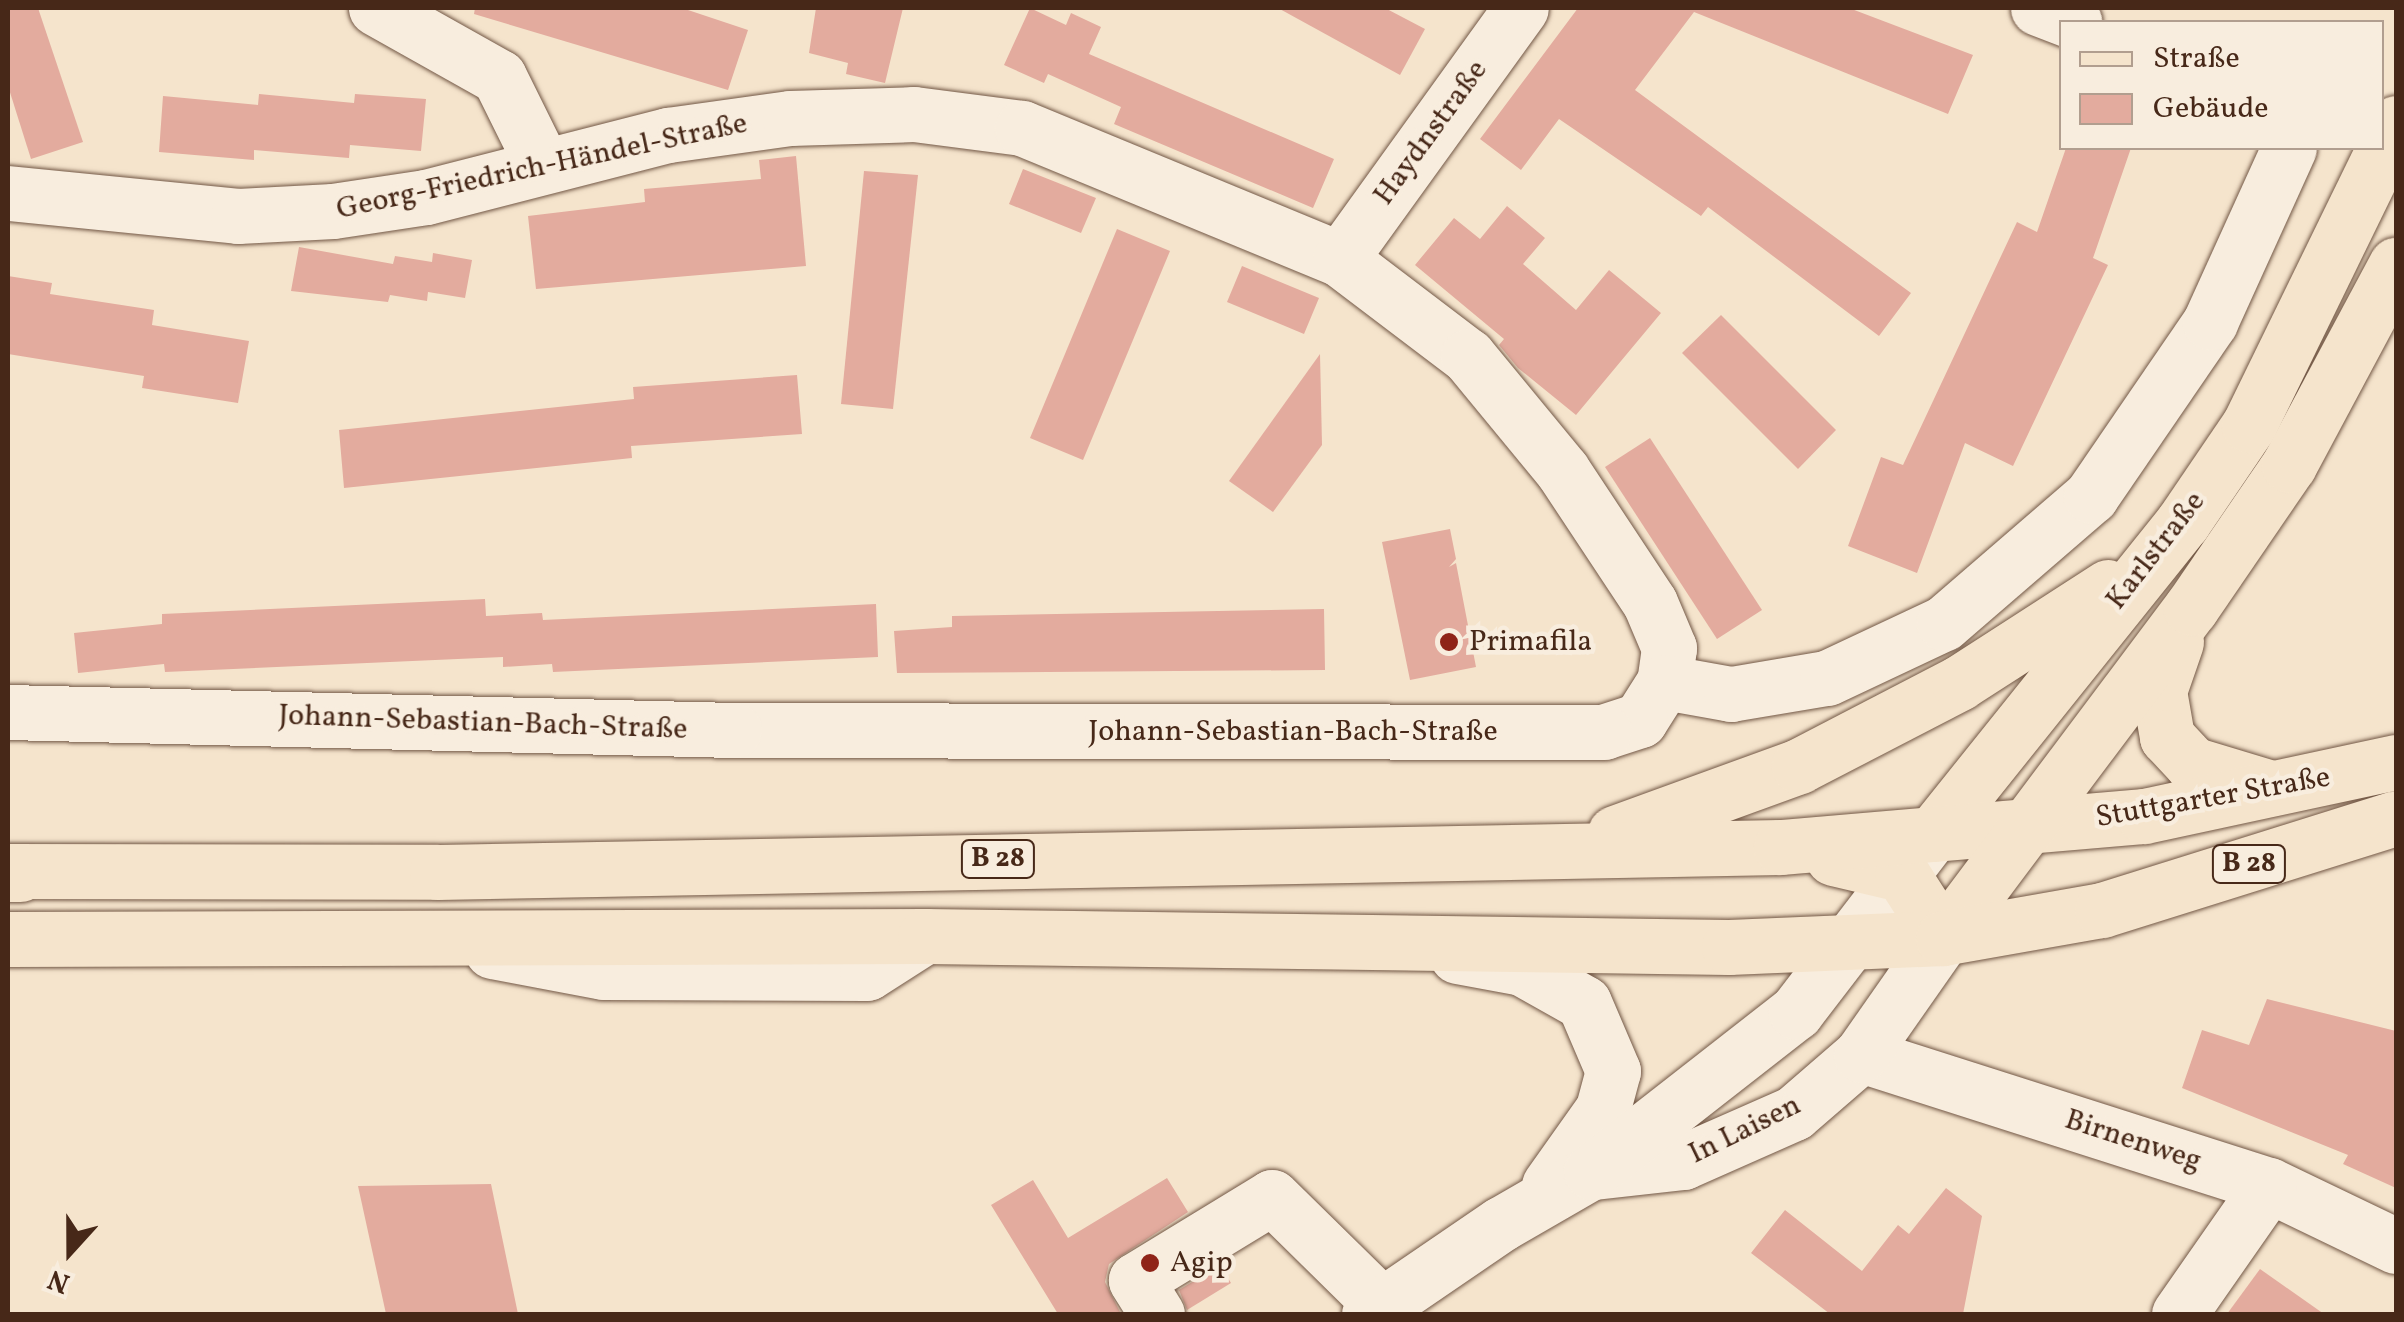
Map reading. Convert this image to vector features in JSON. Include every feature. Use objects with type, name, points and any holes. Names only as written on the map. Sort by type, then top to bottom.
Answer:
[{"type":"main road","name":"Karlstraße","points":[[1918,854],[2150,559],[2249,425],[2387,145]]},
{"type":"main road","name":"Karlstraße","points":[[1943,938],[2192,608],[2290,465],[2396,265]]},
{"type":"main road","points":[[1560,852],[1799,766],[1959,682],[2150,559]]},
{"type":"main road","points":[[2192,608],[2159,691],[2167,737],[2192,764],[2233,782],[2287,791]]},
{"type":"main road","name":"Stuttgarter Straße","points":[[2028,822],[2116,820],[2287,791],[2396,762]]},
{"type":"main road","name":"Stuttgarter Straße","points":[[1853,939],[1943,938],[2102,910],[2396,818]]},
{"type":"main road","name":"B 28","points":[[12,873],[1780,846],[1918,854],[2028,822]]},
{"type":"main road","points":[[1918,854],[2029,924]]},
{"type":"main road","points":[[1918,854],[1943,938]]},
{"type":"main road","name":"B 28","points":[[8,939],[925,936],[1404,947],[1729,947],[1853,939]]},
{"type":"street","points":[[376,8],[498,77],[543,166]]},
{"type":"street","name":"Haydnstraße","points":[[1340,259],[1521,8]]},
{"type":"street","points":[[2038,8],[2071,20]]},
{"type":"street","name":"Georg-Friedrich-Händel-Straße","points":[[8,193],[238,216],[426,196],[668,134],[790,118],[914,114],[1022,128],[1126,165],[1340,259],[1468,356],[1562,470],[1650,603],[1668,648],[1664,682]]},
{"type":"street","points":[[1664,682],[1730,694],[1827,678],[1944,623],[2091,496],[2210,322],[2288,150]]},
{"type":"street","name":"Johann-Sebastian-Bach-Straße","points":[[8,712],[734,730],[1604,732],[1640,720],[1664,682]]},
{"type":"street","name":"Karlstraße","points":[[1853,939],[1918,854]]},
{"type":"street","name":"In Laisen","points":[[1591,1172],[1683,1162],[1794,1114],[1861,1056],[1943,938]]},
{"type":"street","name":"In Laisen","points":[[1405,1304],[1540,1201],[1591,1172],[1796,1012],[1853,939]]},
{"type":"street","points":[[1404,947],[1522,968],[1584,1004],[1613,1071],[1603,1109],[1562,1158],[1540,1201]]},
{"type":"street","name":"Birnenweg","points":[[1861,1056],[2269,1185],[2396,1246]]},
{"type":"street","points":[[2179,1314],[2269,1185]]},
{"type":"street","points":[[1156,1314],[1136,1280],[1272,1198],[1405,1304]]},
{"type":"building","points":[[8,8],[38,8],[83,142],[31,159],[8,86]]},
{"type":"building","points":[[475,8],[682,8],[748,30],[728,90],[474,14]]},
{"type":"building","points":[[816,8],[903,8],[885,83],[846,74],[848,63],[809,53]]},
{"type":"building","points":[[1030,8],[1066,25],[1071,13],[1101,27],[1089,54],[1334,159],[1313,208],[1114,124],[1121,107],[1048,74],[1044,83],[1004,65]]},
{"type":"building","points":[[1278,8],[1385,8],[1425,29],[1400,75]]},
{"type":"building","points":[[1578,8],[1849,8],[1973,55],[1948,114],[1694,12],[1635,90],[1911,293],[1879,336],[1708,207],[1701,216],[1559,119],[1521,170],[1480,139]]},
{"type":"building","points":[[259,94],[354,103],[355,94],[426,99],[421,151],[350,145],[349,158],[254,150],[254,160],[159,152],[163,96],[258,105]]},
{"type":"building","points":[[2065,150],[2130,150],[2093,258],[2108,265],[2013,466],[1965,443],[1917,573],[1848,546],[1881,457],[1903,465],[2017,222],[2037,232]]},
{"type":"building","points":[[796,156],[806,266],[536,289],[528,216],[645,202],[644,189],[761,179],[759,160]]},
{"type":"building","points":[[1023,169],[1096,198],[1081,233],[1009,204]]},
{"type":"building","points":[[864,171],[918,175],[893,409],[841,404]]},
{"type":"building","points":[[1507,206],[1545,238],[1523,264],[1576,310],[1609,270],[1661,313],[1576,415],[1518,368],[1499,345],[1504,339],[1415,265],[1454,218],[1480,239]]},
{"type":"building","points":[[1117,229],[1170,251],[1083,460],[1030,438]]},
{"type":"building","points":[[299,247],[393,264],[395,256],[432,262],[433,253],[472,260],[465,298],[428,292],[427,301],[390,295],[388,302],[291,291]]},
{"type":"building","points":[[1242,266],[1319,298],[1304,334],[1227,302]]},
{"type":"building","points":[[8,276],[52,283],[50,294],[154,310],[152,325],[249,341],[238,403],[142,388],[144,376],[8,354]]},
{"type":"building","points":[[1721,315],[1836,430],[1798,469],[1682,353]]},
{"type":"building","points":[[1320,354],[1322,445],[1273,512],[1229,481]]},
{"type":"building","points":[[797,375],[802,434],[631,446],[632,458],[344,488],[339,430],[634,399],[633,387]]},
{"type":"building","points":[[1650,438],[1762,610],[1717,639],[1605,467]]},
{"type":"building","points":[[1450,529],[1456,559],[1449,567],[1456,563],[1476,667],[1410,680],[1382,542]]},
{"type":"building","points":[[485,599],[486,616],[542,613],[543,620],[876,604],[878,657],[553,672],[552,664],[503,667],[503,657],[165,672],[164,664],[78,673],[74,633],[162,624],[162,614]]},
{"type":"building","points":[[1324,609],[1325,670],[897,673],[894,631],[952,627],[952,616]]},
{"type":"building","points":[[2267,999],[2396,1031],[2396,1188],[2343,1164],[2348,1155],[2182,1088],[2202,1030],[2249,1045]]},
{"type":"building","points":[[1167,1178],[1188,1212],[1109,1264],[1105,1282],[1121,1314],[1058,1314],[991,1205],[1033,1180],[1068,1238]]},
{"type":"building","points":[[491,1184],[518,1314],[386,1314],[358,1186]]},
{"type":"building","points":[[1946,1188],[1982,1216],[1963,1314],[1830,1314],[1751,1253],[1785,1210],[1862,1271],[1898,1225],[1909,1234]]},
{"type":"building","points":[[1220,1265],[1231,1283],[1187,1310],[1179,1290]]},
{"type":"building","points":[[2260,1269],[2324,1314],[2227,1314]]},
{"type":"place","name":"Primafila","points":[[1449,642]]},
{"type":"place","name":"Agip","points":[[1150,1263]]}]
